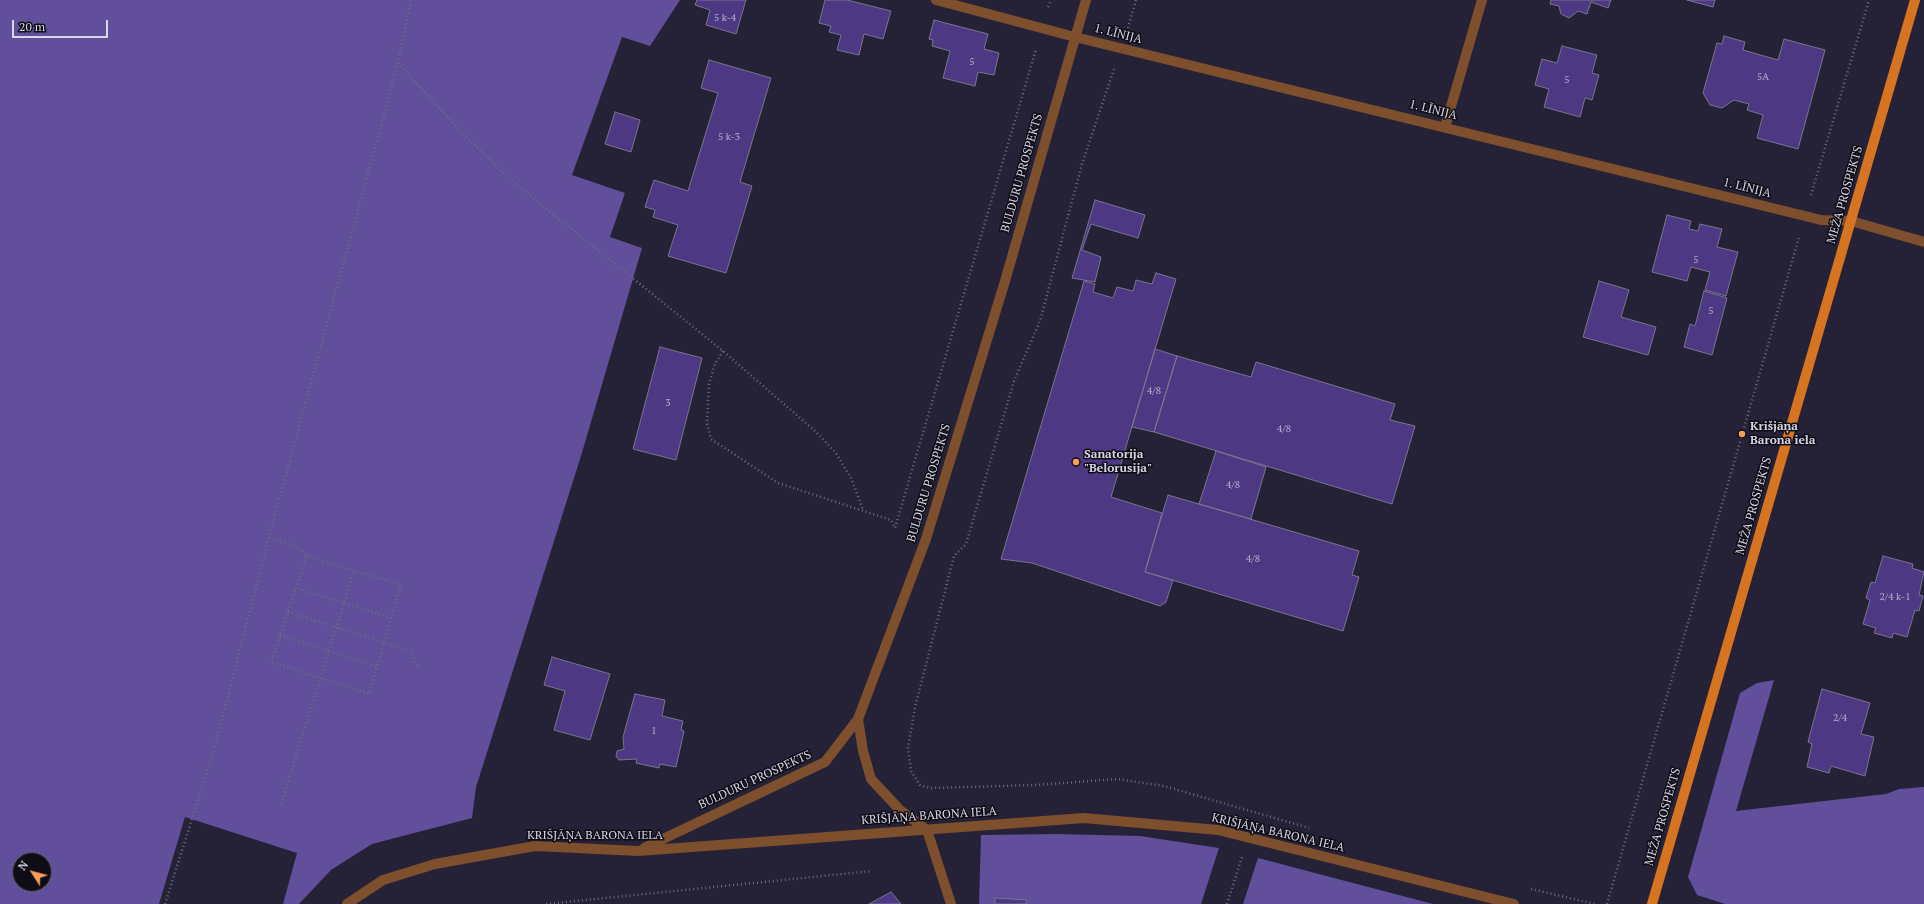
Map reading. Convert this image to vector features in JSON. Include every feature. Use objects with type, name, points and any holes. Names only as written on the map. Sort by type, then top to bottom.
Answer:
[{"type":"main road","name":"MEŽA PROSPEKTS","points":[[1652,904],[1915,0]]},
{"type":"street","name":"1. LĪNIJA","points":[[936,0],[1075,37],[1821,220],[1851,221],[1924,242]]},
{"type":"street","name":"BULDURU PROSPEKTS","points":[[638,850],[825,762],[858,719],[926,539],[1005,281],[1086,0]]},
{"type":"street","points":[[1445,127],[1482,0]]},
{"type":"street","points":[[858,719],[863,751],[871,779],[900,810],[927,830],[951,904]]},
{"type":"street","name":"KRIŠJĀŅA BARONA IELA","points":[[348,904],[383,880],[443,862],[535,846],[638,850],[1084,818],[1218,830],[1514,904]]},
{"type":"path","points":[[165,904],[214,750],[269,538],[398,63],[411,0]]},
{"type":"path","points":[[723,351],[715,364],[709,384],[707,423],[711,438],[778,483],[891,520],[895,528],[1051,0]]},
{"type":"path","points":[[1136,0],[1082,164],[1040,321],[1014,381],[966,544],[954,556],[915,707],[908,748],[912,771],[920,785],[930,788],[1036,785],[1117,780],[1164,786],[1307,827],[1313,831]]},
{"type":"path","points":[[1607,904],[1805,216],[1869,0]]},
{"type":"path","points":[[398,63],[454,124],[507,177],[723,351],[815,431],[836,453],[852,480],[863,511]]},
{"type":"path","points":[[269,538],[297,547],[307,556],[401,585],[369,694],[270,662],[307,556]]},
{"type":"path","points":[[281,804],[330,652],[354,571]]},
{"type":"path","points":[[295,588],[392,618]]},
{"type":"path","points":[[288,612],[411,651],[418,668]]},
{"type":"path","points":[[280,635],[377,667]]},
{"type":"path","points":[[1227,904],[1248,838]]},
{"type":"path","points":[[546,904],[872,871]]},
{"type":"path","points":[[1525,888],[1595,904]]},
{"type":"shaded area","points":[[0,0],[680,0],[650,46],[622,37],[572,175],[625,193],[610,237],[642,248],[581,456],[476,787],[472,818],[372,844],[331,870],[299,904],[283,904],[297,853],[185,817],[159,904],[0,904]]},
{"type":"shaded area","points":[[1774,680],[1736,811],[1886,794],[1899,789],[1924,787],[1924,904],[1725,904],[1697,895],[1688,877],[1740,693],[1757,683]]},
{"type":"shaded area","points":[[1057,834],[1140,836],[1219,848],[1201,904],[979,904],[981,835]]},
{"type":"shaded area","points":[[1258,858],[1433,904],[1243,904]]},
{"type":"building","points":[[697,0],[746,0],[736,34],[706,25],[710,10],[695,5]]},
{"type":"building","points":[[825,0],[847,0],[891,11],[883,39],[864,34],[859,55],[837,50],[841,35],[829,32],[831,26],[819,23]]},
{"type":"building","points":[[1551,0],[1611,0],[1608,8],[1591,2],[1587,14],[1578,11],[1569,18],[1561,14],[1559,6],[1550,4]]},
{"type":"building","points":[[1687,0],[1715,0],[1713,7]]},
{"type":"building","points":[[934,20],[988,34],[984,49],[999,53],[994,75],[978,72],[975,86],[943,78],[950,51],[932,46],[933,40],[929,39]]},
{"type":"building","points":[[1724,36],[1745,42],[1743,50],[1778,60],[1784,39],[1825,50],[1798,149],[1757,138],[1763,115],[1747,110],[1749,104],[1734,100],[1722,108],[1710,105],[1703,93],[1717,43],[1722,44]]},
{"type":"building","points":[[1562,46],[1597,55],[1592,73],[1599,75],[1592,100],[1585,98],[1580,117],[1544,107],[1549,89],[1535,85],[1542,59],[1557,63]]},
{"type":"building","points":[[709,60],[771,78],[740,182],[752,186],[726,273],[668,256],[678,225],[653,217],[655,210],[645,207],[654,180],[688,191],[718,93],[701,88]]},
{"type":"building","points":[[615,112],[640,120],[631,152],[605,144]]},
{"type":"building","points":[[1095,200],[1145,215],[1138,238],[1091,224],[1082,250],[1101,257],[1095,282],[1072,278]]},
{"type":"building","points":[[1667,215],[1691,221],[1689,229],[1698,231],[1700,224],[1722,229],[1717,247],[1738,252],[1726,296],[1705,290],[1710,272],[1691,267],[1687,281],[1652,272]]},
{"type":"building","name":"Sanatorija \"Belorusija\"","points":[[1156,273],[1176,279],[1111,497],[1162,513],[1145,572],[1173,580],[1166,602],[1160,606],[1032,563],[1001,559],[1084,281],[1095,284],[1093,292],[1113,298],[1117,287],[1133,291],[1136,280],[1152,284]]},
{"type":"building","points":[[1599,281],[1629,290],[1621,317],[1656,327],[1648,355],[1583,337]]},
{"type":"building","points":[[1704,291],[1727,298],[1712,355],[1684,347],[1690,324],[1695,326]]},
{"type":"building","points":[[660,347],[702,358],[676,460],[633,449]]},
{"type":"building","points":[[1155,349],[1177,356],[1154,432],[1132,427]]},
{"type":"building","points":[[1177,356],[1251,377],[1256,362],[1395,404],[1390,420],[1415,426],[1392,504],[1154,432]]},
{"type":"building","points":[[1216,451],[1266,467],[1251,519],[1199,504]]},
{"type":"building","points":[[1168,495],[1359,551],[1352,575],[1359,577],[1343,631],[1145,572]]},
{"type":"building","points":[[1883,556],[1913,564],[1912,568],[1924,572],[1919,595],[1923,596],[1919,611],[1915,610],[1907,637],[1893,633],[1892,638],[1874,633],[1876,628],[1863,624],[1870,600],[1866,598],[1871,582],[1875,583]]},
{"type":"building","points":[[552,657],[610,674],[590,740],[554,730],[565,691],[544,685]]},
{"type":"building","points":[[1822,689],[1870,703],[1861,734],[1874,737],[1865,776],[1831,766],[1829,773],[1807,767],[1812,744],[1808,742]]},
{"type":"building","points":[[635,694],[665,700],[662,716],[683,721],[681,730],[684,731],[676,767],[660,764],[659,768],[636,763],[637,759],[619,760],[616,756],[617,751],[624,749],[623,737]]},
{"type":"building","points":[[891,892],[901,904],[869,904]]},
{"type":"building","points":[[995,898],[1027,900],[1026,904],[995,904]]},
{"type":"place","name":"Krišjāņa Barona iela","points":[[1742,434]]},
{"type":"place","name":"Sanatorija \"Belorusija\"","points":[[1076,462]]}]
